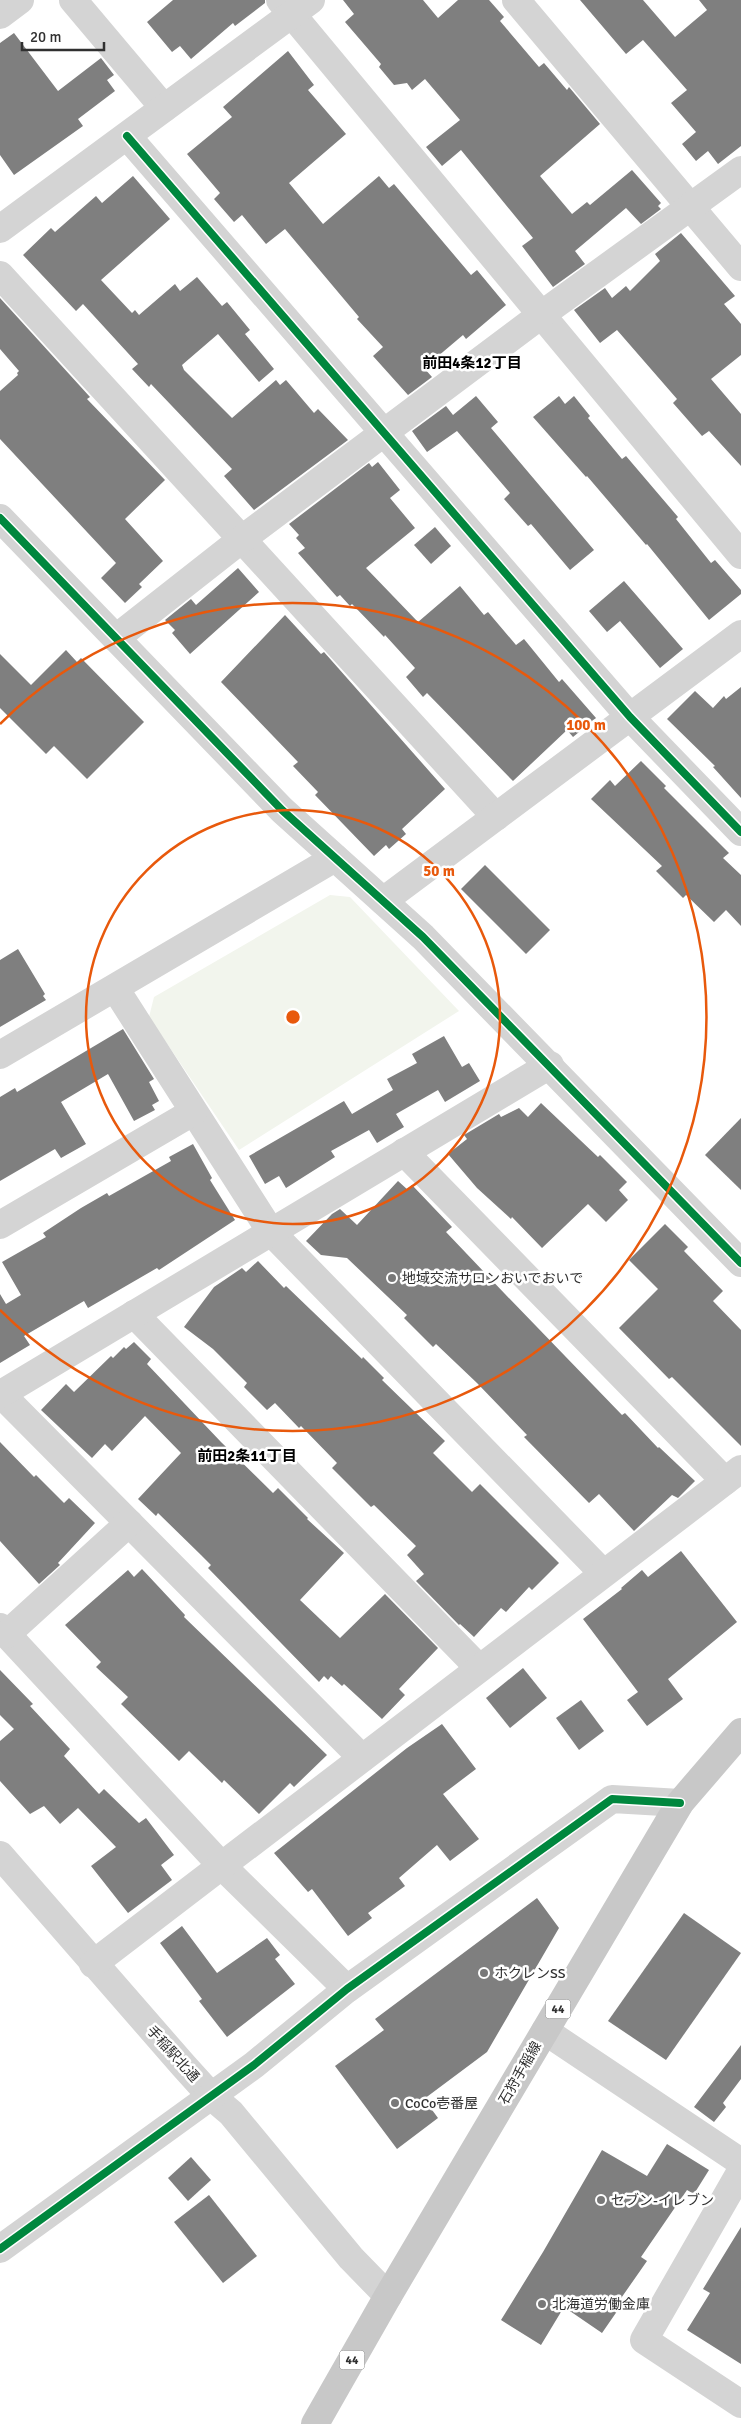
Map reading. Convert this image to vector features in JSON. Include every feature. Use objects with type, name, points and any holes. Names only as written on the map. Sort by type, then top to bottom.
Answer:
[{"type":"main road","name":"石狩手稲線","points":[[315,2424],[388,2296],[680,1803],[741,1732]]},
{"type":"street","points":[[0,15],[20,0]]},
{"type":"street","points":[[73,0],[164,108]]},
{"type":"street","points":[[516,0],[741,267]]},
{"type":"street","points":[[0,229],[164,108],[294,5],[542,315],[741,555]]},
{"type":"street","points":[[127,136],[630,717],[741,832]]},
{"type":"street","points":[[116,638],[242,539],[542,315],[741,170]]},
{"type":"street","points":[[0,275],[496,817]]},
{"type":"street","points":[[0,518],[282,810],[423,937],[550,1065],[741,1263]]},
{"type":"street","points":[[383,901],[741,634]]},
{"type":"street","points":[[0,1055],[335,858]]},
{"type":"street","points":[[115,988],[192,1112],[271,1232],[603,1573]]},
{"type":"street","points":[[362,1758],[1,1393],[550,1065]]},
{"type":"street","points":[[0,1225],[192,1112]]},
{"type":"street","points":[[93,1964],[733,1475],[404,1152]]},
{"type":"street","points":[[134,1314],[479,1668]]},
{"type":"street","points":[[129,1523],[4,1631],[221,1865],[347,1989]]},
{"type":"street","points":[[0,2249],[254,2065],[347,1989],[612,1800],[680,1803]]},
{"type":"street","name":"手稲駅北通","points":[[0,1856],[211,2096],[231,2113],[351,2258],[388,2296]]},
{"type":"street","points":[[544,2032],[741,2162]]},
{"type":"street","points":[[741,2171],[644,2340],[741,2404]]},
{"type":"shaded area","points":[[330,895],[350,897],[459,1011],[239,1150],[149,1017],[154,997]]},
{"type":"building","points":[[173,0],[265,0],[265,3],[235,26],[233,23],[191,59],[180,46],[172,52],[147,22]]},
{"type":"building","points":[[343,0],[423,0],[438,18],[458,0],[489,0],[504,17],[500,21],[539,67],[544,63],[567,90],[569,87],[600,124],[540,176],[572,214],[587,202],[590,205],[632,170],[661,203],[658,206],[661,209],[641,224],[626,208],[575,251],[585,264],[553,287],[522,246],[533,238],[461,150],[442,166],[426,147],[460,120],[425,79],[412,90],[407,83],[394,85],[379,67],[381,64],[345,22],[354,14]]},
{"type":"building","points":[[580,0],[643,0],[675,37],[707,10],[699,0],[741,0],[741,146],[718,164],[708,151],[696,161],[682,144],[696,132],[671,103],[687,90],[643,40],[626,54]]},
{"type":"building","points":[[14,33],[58,91],[101,58],[114,75],[107,80],[115,91],[78,119],[83,126],[14,175],[0,155],[0,43]]},
{"type":"building","points":[[288,51],[314,85],[308,90],[346,134],[289,183],[323,224],[379,176],[389,188],[394,184],[471,275],[477,270],[506,305],[466,339],[463,335],[424,368],[432,377],[408,395],[373,356],[383,347],[357,319],[359,317],[285,229],[266,244],[242,215],[234,222],[214,199],[220,193],[187,154],[232,117],[223,107]]},
{"type":"building","points":[[133,176],[170,219],[101,280],[132,313],[135,310],[139,315],[175,284],[180,291],[197,277],[222,306],[227,302],[250,330],[245,334],[274,369],[259,382],[218,334],[182,365],[184,370],[232,418],[276,380],[280,385],[286,380],[314,413],[318,409],[348,440],[254,510],[224,476],[232,469],[151,384],[149,387],[132,369],[138,364],[83,304],[76,311],[23,255],[51,228],[55,232],[96,196],[102,203]]},
{"type":"building","points":[[681,233],[735,296],[724,304],[741,324],[741,355],[711,379],[741,414],[741,466],[709,431],[702,436],[673,403],[677,399],[617,330],[600,343],[574,310],[605,288],[612,298],[626,286],[630,291],[660,261],[655,254]]},
{"type":"building","points":[[0,298],[90,397],[87,399],[165,480],[125,519],[163,561],[139,584],[142,587],[125,603],[101,578],[116,563],[0,439],[0,391],[18,375],[19,371],[0,349]]},
{"type":"building","points":[[476,396],[498,422],[491,428],[594,550],[570,570],[531,524],[528,526],[504,499],[510,493],[457,431],[427,452],[412,431],[446,406],[453,415]]},
{"type":"building","points":[[559,396],[565,404],[574,396],[590,416],[588,418],[622,459],[626,456],[678,517],[676,519],[711,563],[715,560],[741,590],[741,594],[709,620],[647,544],[533,417]]},
{"type":"building","points":[[378,462],[400,490],[390,498],[415,528],[366,568],[418,622],[460,586],[484,615],[488,612],[516,645],[524,639],[559,682],[562,679],[596,718],[573,737],[567,730],[513,781],[427,693],[423,697],[406,677],[415,668],[385,635],[384,637],[352,604],[350,606],[340,595],[337,597],[298,553],[305,548],[296,538],[299,535],[289,524],[369,463],[372,467]]},
{"type":"building","points":[[435,527],[451,546],[431,564],[414,545]]},
{"type":"building","points":[[238,568],[259,592],[190,654],[172,633],[175,630],[165,620],[191,599],[196,605]]},
{"type":"building","points":[[624,581],[683,649],[660,668],[620,621],[607,632],[589,611]]},
{"type":"building","points":[[285,615],[321,654],[324,652],[445,789],[402,829],[406,834],[389,849],[386,845],[374,856],[315,795],[318,792],[293,766],[298,762],[221,682]]},
{"type":"building","points":[[66,650],[77,662],[81,658],[144,722],[87,779],[54,746],[46,754],[0,708],[0,654],[31,685]]},
{"type":"building","points":[[741,687],[741,798],[713,767],[715,766],[667,719],[695,691],[713,708],[724,696],[726,699]]},
{"type":"building","points":[[641,761],[666,786],[664,788],[729,853],[723,858],[741,875],[741,926],[726,910],[714,922],[686,895],[683,898],[656,871],[662,866],[591,799],[610,780],[615,786]]},
{"type":"building","points":[[485,865],[550,930],[526,954],[461,889]]},
{"type":"building","points":[[18,949],[45,994],[43,996],[46,1000],[0,1027],[0,960]]},
{"type":"building","points":[[123,1029],[154,1079],[149,1082],[159,1101],[152,1105],[155,1110],[134,1121],[108,1074],[61,1102],[86,1144],[61,1158],[55,1149],[0,1181],[0,1097],[15,1088],[17,1092]]},
{"type":"building","points":[[444,1036],[462,1067],[469,1063],[480,1081],[445,1102],[438,1090],[396,1114],[404,1127],[377,1143],[369,1130],[331,1151],[335,1157],[286,1188],[279,1176],[265,1184],[249,1156],[344,1101],[352,1114],[393,1090],[387,1079],[417,1063],[412,1054]]},
{"type":"building","points":[[541,1103],[598,1157],[600,1155],[627,1182],[619,1190],[628,1200],[606,1222],[588,1204],[542,1248],[512,1217],[511,1219],[477,1188],[448,1154],[467,1139],[464,1135],[499,1114],[501,1117],[519,1108],[528,1117]]},
{"type":"building","points":[[741,1118],[741,1190],[705,1155]]},
{"type":"building","points":[[193,1144],[212,1178],[210,1180],[235,1220],[159,1270],[157,1268],[88,1308],[84,1301],[24,1336],[30,1345],[0,1363],[0,1294],[6,1304],[21,1295],[2,1262],[46,1237],[43,1233],[81,1208],[107,1193],[109,1196],[171,1161],[169,1157]]},
{"type":"building","points":[[398,1181],[408,1190],[412,1185],[452,1227],[446,1232],[505,1294],[622,1415],[625,1413],[658,1448],[695,1481],[678,1498],[672,1495],[634,1531],[599,1494],[589,1503],[524,1437],[527,1435],[477,1383],[436,1344],[433,1347],[404,1318],[407,1315],[347,1258],[321,1255],[306,1241],[332,1214],[340,1209],[357,1225]]},
{"type":"building","points":[[665,1224],[688,1247],[684,1251],[723,1291],[713,1301],[741,1330],[741,1446],[672,1377],[669,1379],[619,1328],[658,1289],[629,1260]]},
{"type":"building","points":[[258,1261],[284,1288],[286,1286],[362,1359],[363,1357],[384,1378],[382,1380],[445,1441],[433,1453],[472,1492],[480,1484],[559,1563],[532,1590],[529,1587],[506,1612],[501,1608],[474,1637],[459,1625],[416,1581],[424,1574],[407,1555],[416,1546],[374,1505],[371,1507],[332,1468],[337,1463],[301,1426],[299,1428],[275,1403],[267,1410],[244,1387],[247,1383],[213,1349],[184,1327],[214,1287],[242,1268],[246,1272]]},
{"type":"building","points":[[134,1342],[151,1359],[147,1364],[221,1442],[273,1493],[278,1488],[307,1519],[344,1553],[300,1600],[340,1638],[385,1594],[438,1648],[399,1689],[405,1695],[382,1719],[344,1684],[342,1686],[331,1676],[328,1680],[324,1676],[319,1682],[208,1568],[211,1565],[158,1513],[156,1516],[138,1499],[181,1453],[145,1416],[112,1451],[105,1444],[92,1458],[41,1410],[66,1384],[74,1392],[111,1356],[113,1358],[124,1347],[126,1349]]},
{"type":"building","points":[[0,1442],[34,1477],[36,1475],[64,1503],[69,1498],[95,1523],[58,1563],[60,1565],[39,1584],[0,1541]]},
{"type":"building","points":[[681,1551],[737,1622],[668,1679],[683,1699],[647,1726],[627,1700],[638,1692],[583,1619],[622,1589],[642,1570],[648,1577]]},
{"type":"building","points":[[142,1569],[185,1615],[184,1617],[327,1755],[294,1787],[290,1783],[259,1814],[224,1780],[222,1783],[189,1751],[179,1761],[121,1704],[128,1697],[96,1667],[101,1662],[65,1625],[128,1570],[134,1577]]},
{"type":"building","points":[[523,1668],[547,1698],[510,1728],[486,1698]]},
{"type":"building","points":[[0,1670],[33,1704],[30,1706],[70,1749],[64,1756],[99,1794],[104,1789],[139,1823],[146,1818],[174,1855],[161,1865],[172,1880],[128,1913],[91,1866],[116,1847],[78,1808],[60,1824],[44,1806],[30,1814],[0,1781],[0,1741],[14,1729],[0,1715]]},
{"type":"building","points":[[581,1700],[604,1731],[579,1750],[556,1718]]},
{"type":"building","points":[[442,1724],[476,1769],[443,1794],[479,1839],[450,1861],[437,1845],[399,1878],[405,1886],[368,1913],[372,1918],[348,1936],[312,1889],[308,1892],[274,1853],[407,1748]]},
{"type":"building","name":"ホクレンSS","points":[[537,1898],[559,1928],[487,2052],[424,2099],[438,2118],[397,2149],[335,2066],[384,2030],[375,2019]]},
{"type":"building","points":[[684,1913],[741,1953],[666,2060],[608,2021]]},
{"type":"building","points":[[182,1926],[217,1973],[267,1938],[280,1955],[275,1959],[295,1984],[227,2037],[199,2001],[202,1999],[160,1943]]},
{"type":"building","points":[[741,2045],[741,2079],[723,2103],[726,2107],[714,2122],[694,2107]]},
{"type":"building","points":[[667,2144],[709,2170],[694,2194],[687,2190],[641,2257],[647,2261],[617,2304],[620,2307],[602,2333],[564,2307],[541,2345],[501,2320],[602,2150],[647,2176]]},
{"type":"building","points":[[191,2157],[211,2180],[188,2201],[168,2178]]},
{"type":"building","points":[[209,2195],[257,2256],[223,2283],[174,2222]]},
{"type":"building","points":[[741,2227],[741,2364],[687,2330],[710,2293],[703,2289]]},
{"type":"cycle path","points":[[127,136],[630,717],[741,832]]},
{"type":"cycle path","points":[[0,518],[282,810],[423,937],[741,1263]]},
{"type":"cycle path","points":[[0,2249],[254,2065],[347,1989],[612,1799],[680,1803]]},
{"type":"place","name":"地域交流サロンおいでおいで","points":[[392,1278]]},
{"type":"place","name":"ホクレンSS","points":[[484,1973]]},
{"type":"place","name":"CoCo壱番屋","points":[[395,2103]]},
{"type":"place","name":"セブン-イレブン","points":[[601,2200]]},
{"type":"place","name":"北海道労働金庫","points":[[542,2304]]},
{"type":"district","name":"前田4条12丁目","points":[[472,363]]},
{"type":"district","name":"前田2条11丁目","points":[[247,1456]]}]
